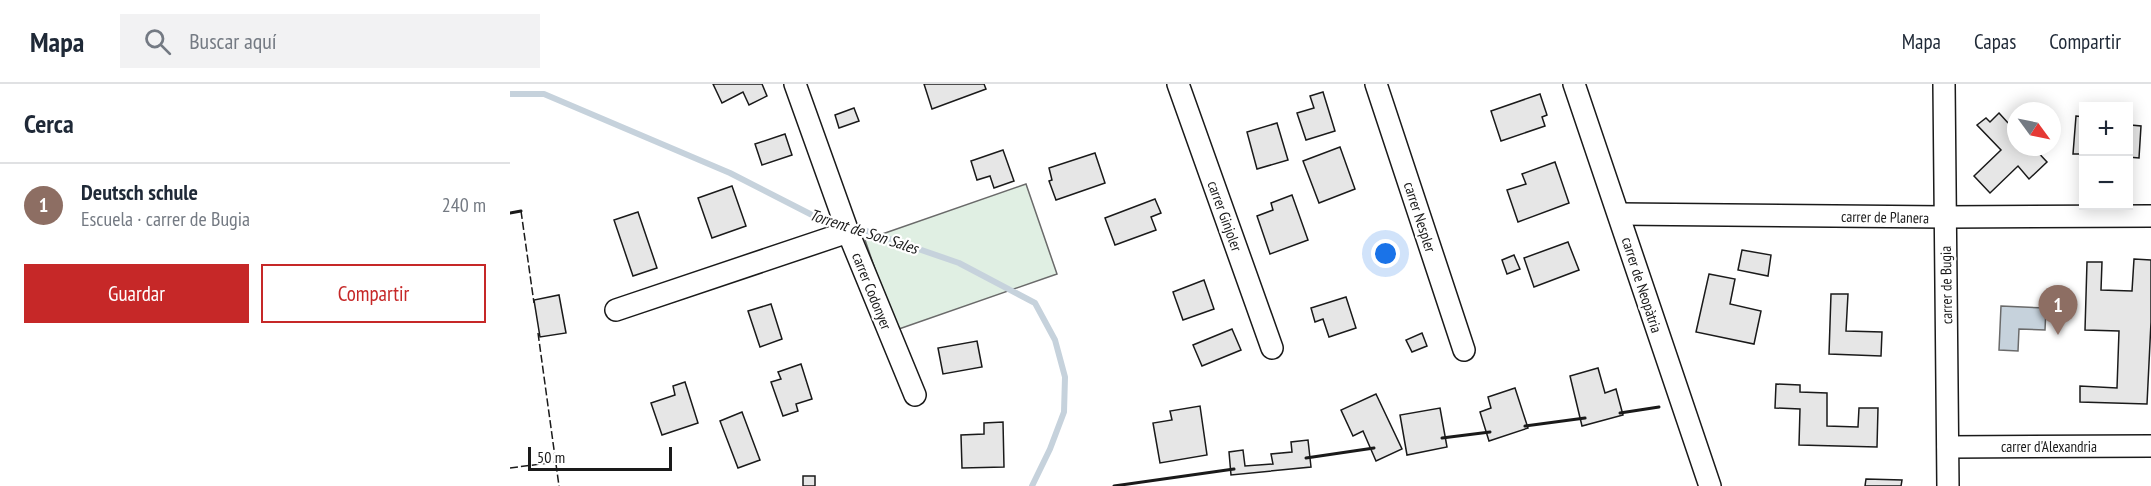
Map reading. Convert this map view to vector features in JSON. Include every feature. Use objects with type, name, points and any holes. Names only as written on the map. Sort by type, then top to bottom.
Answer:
[{"type":"street","name":"carrer Codonyer","points":[[795,84],[848,232],[915,395]]},
{"type":"street","name":"carrer Ginjoler","points":[[1178,84],[1272,348]]},
{"type":"street","name":"carrer Nespler","points":[[1376,84],[1464,350]]},
{"type":"street","name":"carrer de Neopàtria","points":[[1574,84],[1710,486]]},
{"type":"street","name":"carrer de Bugia","points":[[1944,84],[1948,486]]},
{"type":"street","name":"carrer de Planera","points":[[1619,214],[1945,218],[2151,216]]},
{"type":"street","points":[[616,310],[848,232]]},
{"type":"street","name":"carrer d'Alexandria","points":[[1948,447],[2151,446]]},
{"type":"green space","points":[[1026,184],[1057,274],[896,330],[865,240]]},
{"type":"shaded area","points":[[2001,306],[2046,308],[2045,330],[2019,329],[2018,351],[1999,350]]},
{"type":"building","points":[[713,84],[762,84],[767,96],[749,105],[743,92],[722,103]]},
{"type":"building","points":[[924,84],[984,84],[986,89],[932,109]]},
{"type":"building","points":[[1323,92],[1335,131],[1306,140],[1297,113],[1314,108],[1310,96]]},
{"type":"building","points":[[1540,94],[1547,115],[1542,117],[1545,126],[1501,141],[1491,111]]},
{"type":"building","points":[[854,108],[859,121],[839,128],[835,115]]},
{"type":"building","points":[[1999,113],[2007,122],[2007,156],[2041,156],[2047,162],[2029,179],[2018,166],[1990,193],[1974,176],[2001,150],[1977,125],[1986,118],[1990,122]]},
{"type":"building","points":[[2076,116],[2079,116],[2079,154],[2073,154]]},
{"type":"building","points":[[1277,123],[1288,160],[1257,169],[1247,132]]},
{"type":"building","points":[[2133,125],[2141,126],[2139,158],[2133,157]]},
{"type":"building","points":[[785,134],[792,155],[762,165],[755,144]]},
{"type":"building","points":[[1340,147],[1355,189],[1319,203],[1303,161]]},
{"type":"building","points":[[1003,150],[1014,181],[994,188],[990,176],[977,180],[971,161]]},
{"type":"building","points":[[1095,153],[1105,183],[1056,200],[1049,181],[1052,180],[1049,168]]},
{"type":"building","points":[[1555,162],[1569,203],[1518,222],[1507,190],[1526,184],[1522,174]]},
{"type":"building","points":[[732,186],[746,226],[712,238],[698,198]]},
{"type":"building","points":[[1292,195],[1308,240],[1270,254],[1257,216],[1273,210],[1271,203]]},
{"type":"building","points":[[1155,199],[1161,213],[1151,217],[1156,230],[1115,245],[1105,218]]},
{"type":"building","points":[[638,212],[657,268],[633,276],[614,220]]},
{"type":"building","points":[[1568,242],[1579,270],[1534,287],[1524,258]]},
{"type":"building","points":[[1742,250],[1771,255],[1768,276],[1738,270]]},
{"type":"building","points":[[1514,255],[1520,269],[1507,274],[1502,260]]},
{"type":"building","points":[[2134,259],[2151,260],[2147,404],[2080,402],[2080,386],[2117,388],[2119,331],[2085,330],[2087,262],[2102,262],[2101,290],[2132,291]]},
{"type":"building","points":[[1709,274],[1735,279],[1730,304],[1761,311],[1754,344],[1696,332]]},
{"type":"building","points":[[1204,280],[1214,309],[1183,320],[1173,292]]},
{"type":"building","points":[[1831,294],[1848,294],[1846,331],[1882,332],[1881,356],[1829,354]]},
{"type":"building","points":[[559,295],[566,333],[540,337],[534,300]]},
{"type":"building","points":[[1346,297],[1356,328],[1329,337],[1323,319],[1315,322],[1311,308]]},
{"type":"building","points":[[771,304],[782,339],[760,347],[748,311]]},
{"type":"building","points":[[1232,329],[1241,350],[1202,366],[1193,345]]},
{"type":"building","points":[[1422,333],[1427,346],[1412,352],[1406,340]]},
{"type":"building","points":[[977,341],[982,367],[943,374],[938,348]]},
{"type":"building","points":[[801,364],[812,399],[796,404],[798,411],[783,416],[771,382],[781,379],[778,372]]},
{"type":"building","points":[[1598,368],[1605,393],[1616,389],[1623,415],[1582,426],[1570,376]]},
{"type":"building","points":[[685,382],[698,423],[662,435],[651,403],[675,395],[673,386]]},
{"type":"building","points":[[1776,384],[1800,385],[1800,392],[1827,393],[1827,426],[1858,427],[1859,408],[1878,408],[1877,447],[1799,445],[1800,409],[1775,408]]},
{"type":"building","points":[[1515,388],[1528,428],[1489,441],[1480,412],[1491,408],[1488,397]]},
{"type":"building","points":[[1376,394],[1402,449],[1376,461],[1363,431],[1353,436],[1341,410]]},
{"type":"building","points":[[1200,406],[1207,455],[1160,463],[1153,423],[1172,420],[1170,411]]},
{"type":"building","points":[[1440,408],[1447,447],[1407,455],[1400,415]]},
{"type":"building","points":[[742,412],[760,460],[738,468],[720,421]]},
{"type":"building","points":[[1003,422],[1004,467],[962,468],[961,435],[984,434],[984,423]]},
{"type":"building","points":[[1308,440],[1311,467],[1231,475],[1229,452],[1243,450],[1245,466],[1273,464],[1271,454],[1292,452],[1291,442]]},
{"type":"building","points":[[803,476],[815,476],[815,486],[803,486]]},
{"type":"building","points":[[1866,479],[1902,480],[1901,486],[1865,486]]},
{"type":"waterway","name":"Torrent de Son Sales","points":[[510,94],[544,94],[730,173],[816,217],[839,222]]},
{"type":"waterway","name":"Torrent de Son Sales","points":[[849,225],[959,263],[1035,303],[1055,340],[1065,377],[1064,412],[1050,449],[1032,486]]},
{"type":"fence","points":[[521,211],[534,303]]},
{"type":"fence","points":[[538,333],[559,486]]},
{"type":"fence","points":[[510,468],[556,462]]},
{"type":"wall","points":[[510,213],[521,211]]},
{"type":"wall","points":[[1620,413],[1659,407]]},
{"type":"wall","points":[[1525,426],[1585,418]]},
{"type":"wall","points":[[1442,438],[1490,432]]},
{"type":"wall","points":[[1306,458],[1374,448]]},
{"type":"wall","points":[[1114,486],[1234,469]]},
{"type":"place","name":"Deutsch schule","points":[[2058,335]]}]
